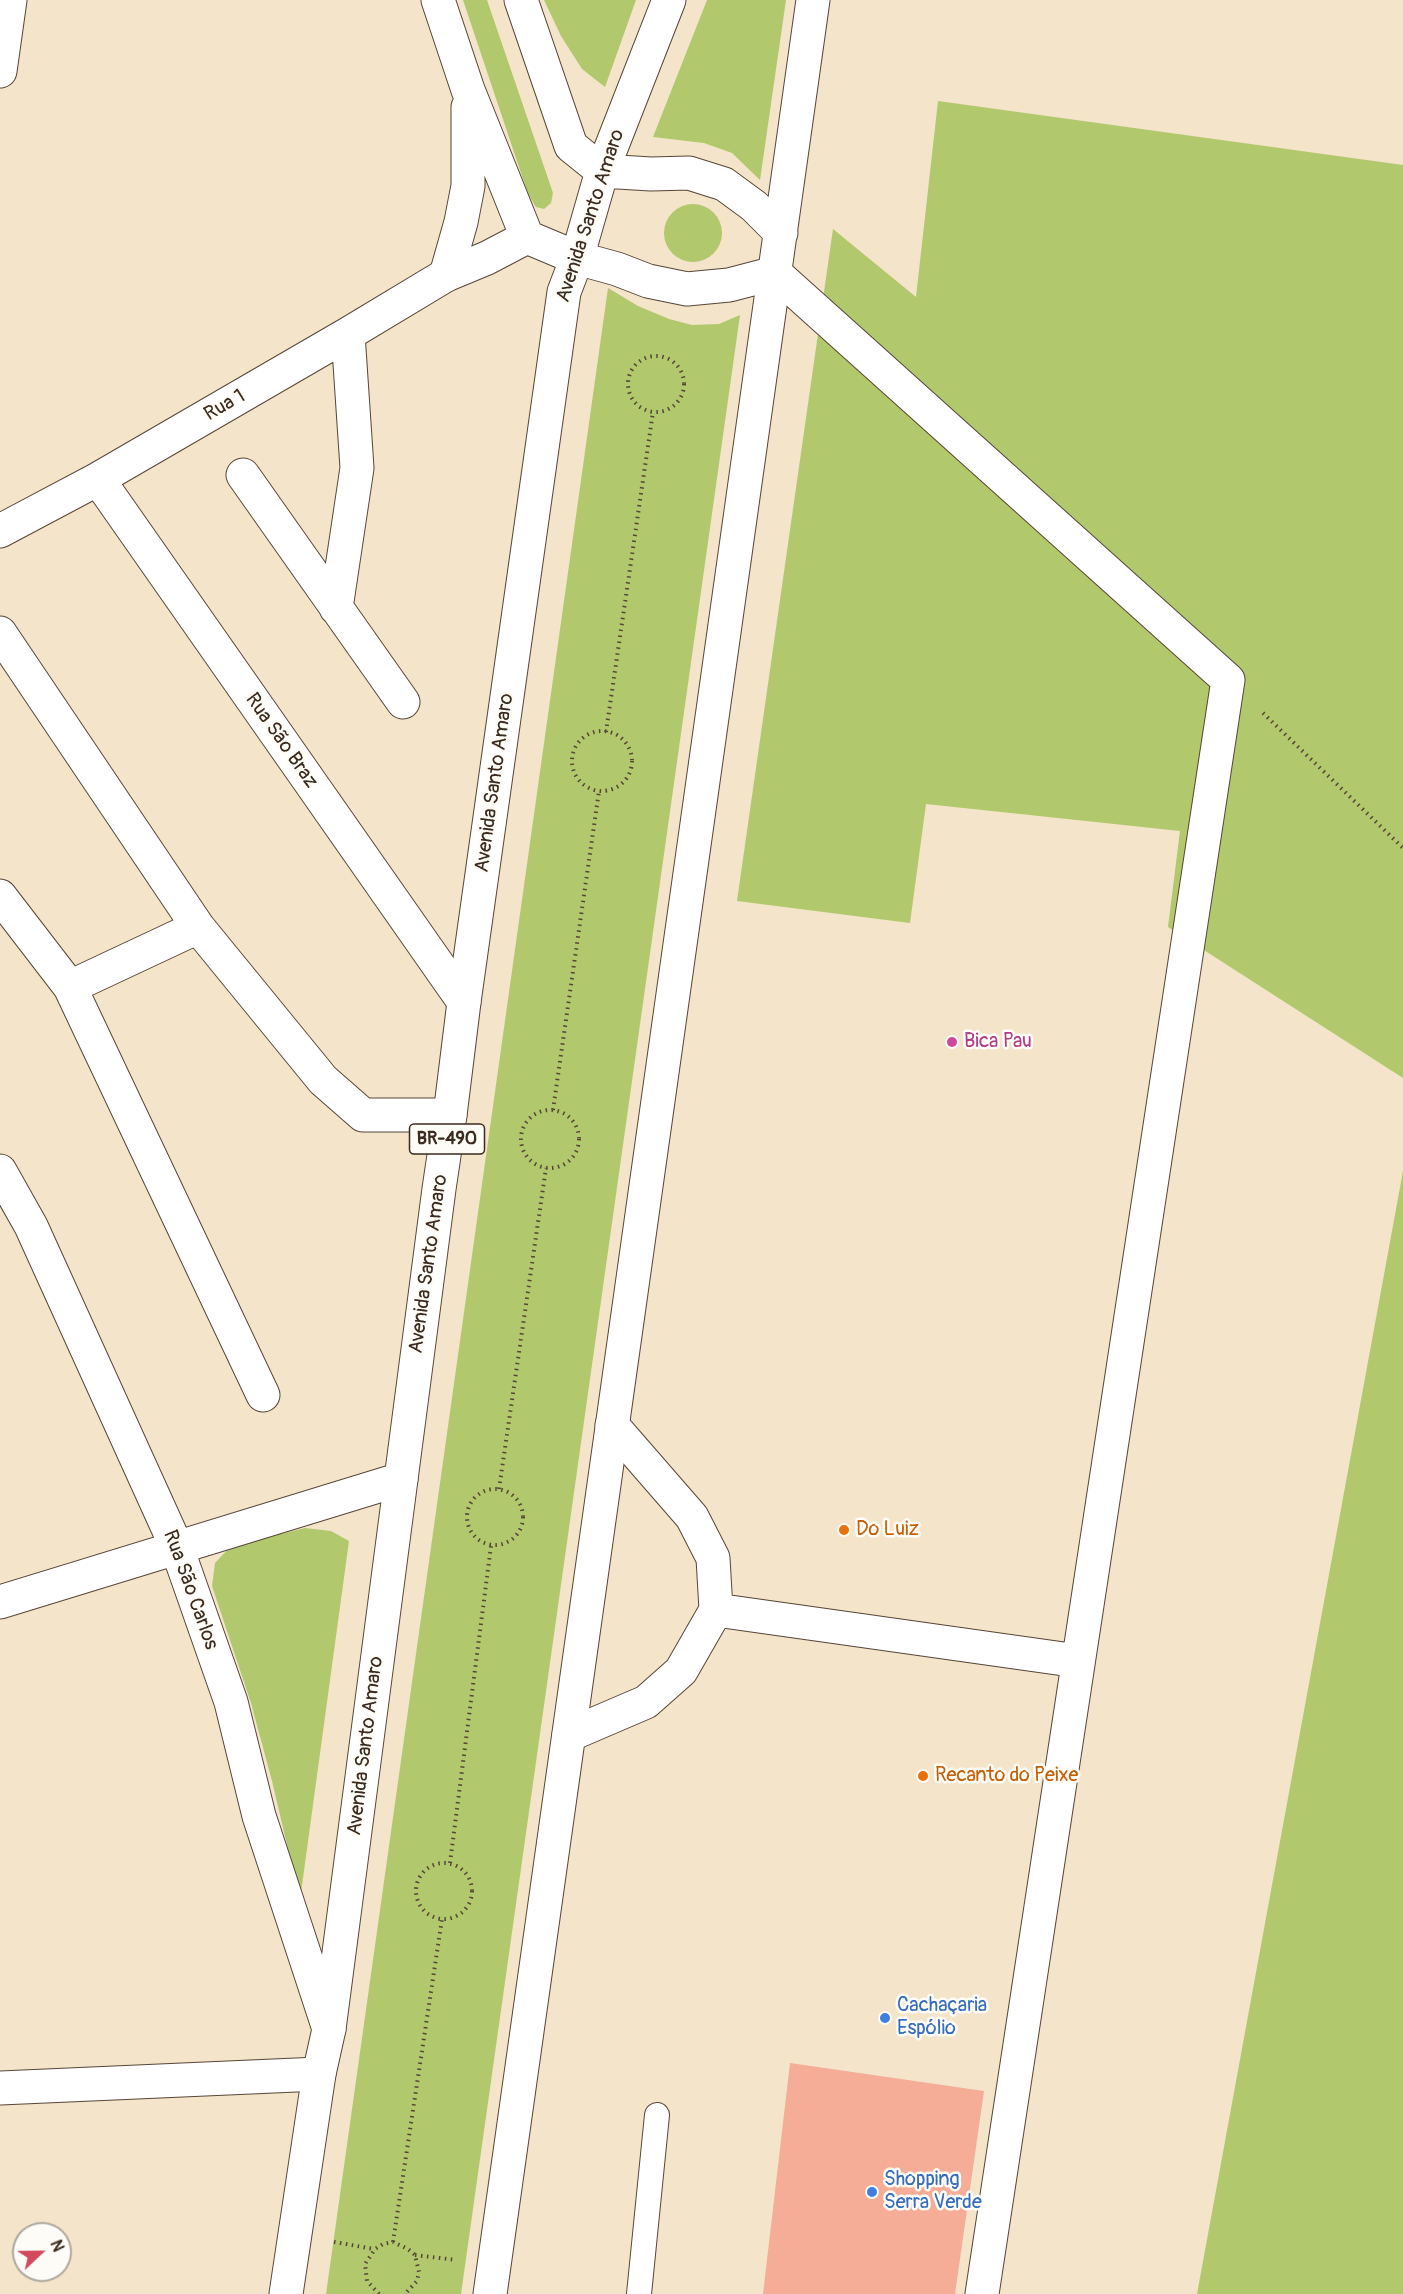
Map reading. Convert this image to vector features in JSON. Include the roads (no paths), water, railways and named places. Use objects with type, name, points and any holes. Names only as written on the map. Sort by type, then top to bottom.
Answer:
[{"type":"street","points":[[0,71],[10,0]]},
{"type":"street","points":[[438,0],[468,90],[527,237],[576,258],[617,269],[648,281],[687,289],[729,285],[775,273]]},
{"type":"street","points":[[521,0],[571,146],[602,171],[651,174],[689,173],[724,184],[754,206],[781,233]]},
{"type":"street","name":"Avenida Santo Amaro","points":[[286,2294],[319,2074],[328,2029],[464,1002],[564,292],[602,171],[669,0]]},
{"type":"street","points":[[490,2294],[813,0]]},
{"type":"street","points":[[446,275],[461,222],[468,186],[468,90]]},
{"type":"street","name":"Rua 1","points":[[0,531],[98,479],[446,275],[487,258],[527,237]]},
{"type":"street","points":[[775,273],[1228,680],[981,2294]]},
{"type":"street","points":[[336,608],[357,468],[348,334]]},
{"type":"street","points":[[243,475],[403,702]]},
{"type":"street","name":"Rua São Braz","points":[[98,479],[464,1002]]},
{"type":"street","points":[[0,633],[198,927],[323,1080],[363,1115],[450,1115]]},
{"type":"street","points":[[0,896],[70,987],[263,1395]]},
{"type":"street","points":[[70,987],[198,927]]},
{"type":"street","name":"Rua São Carlos","points":[[0,1171],[31,1226],[177,1548],[231,1702],[259,1816],[328,2029]]},
{"type":"street","points":[[569,1735],[646,1702],[681,1671],[716,1610],[712,1558],[692,1517],[612,1425]]},
{"type":"street","points":[[0,1602],[401,1479]]},
{"type":"street","points":[[716,1610],[1078,1662]]},
{"type":"street","points":[[0,2088],[319,2074]]},
{"type":"lane","points":[[639,2294],[657,2115]]},
{"type":"place","name":"Bica Pau","points":[[952,1042]]},
{"type":"place","name":"Do Luiz","points":[[844,1530]]},
{"type":"place","name":"Recanto do Peixe","points":[[923,1776]]},
{"type":"place","name":"Cachaçaria Espólio","points":[[885,2018]]},
{"type":"place","name":"Shopping Serra Verde","points":[[872,2192]]}]
